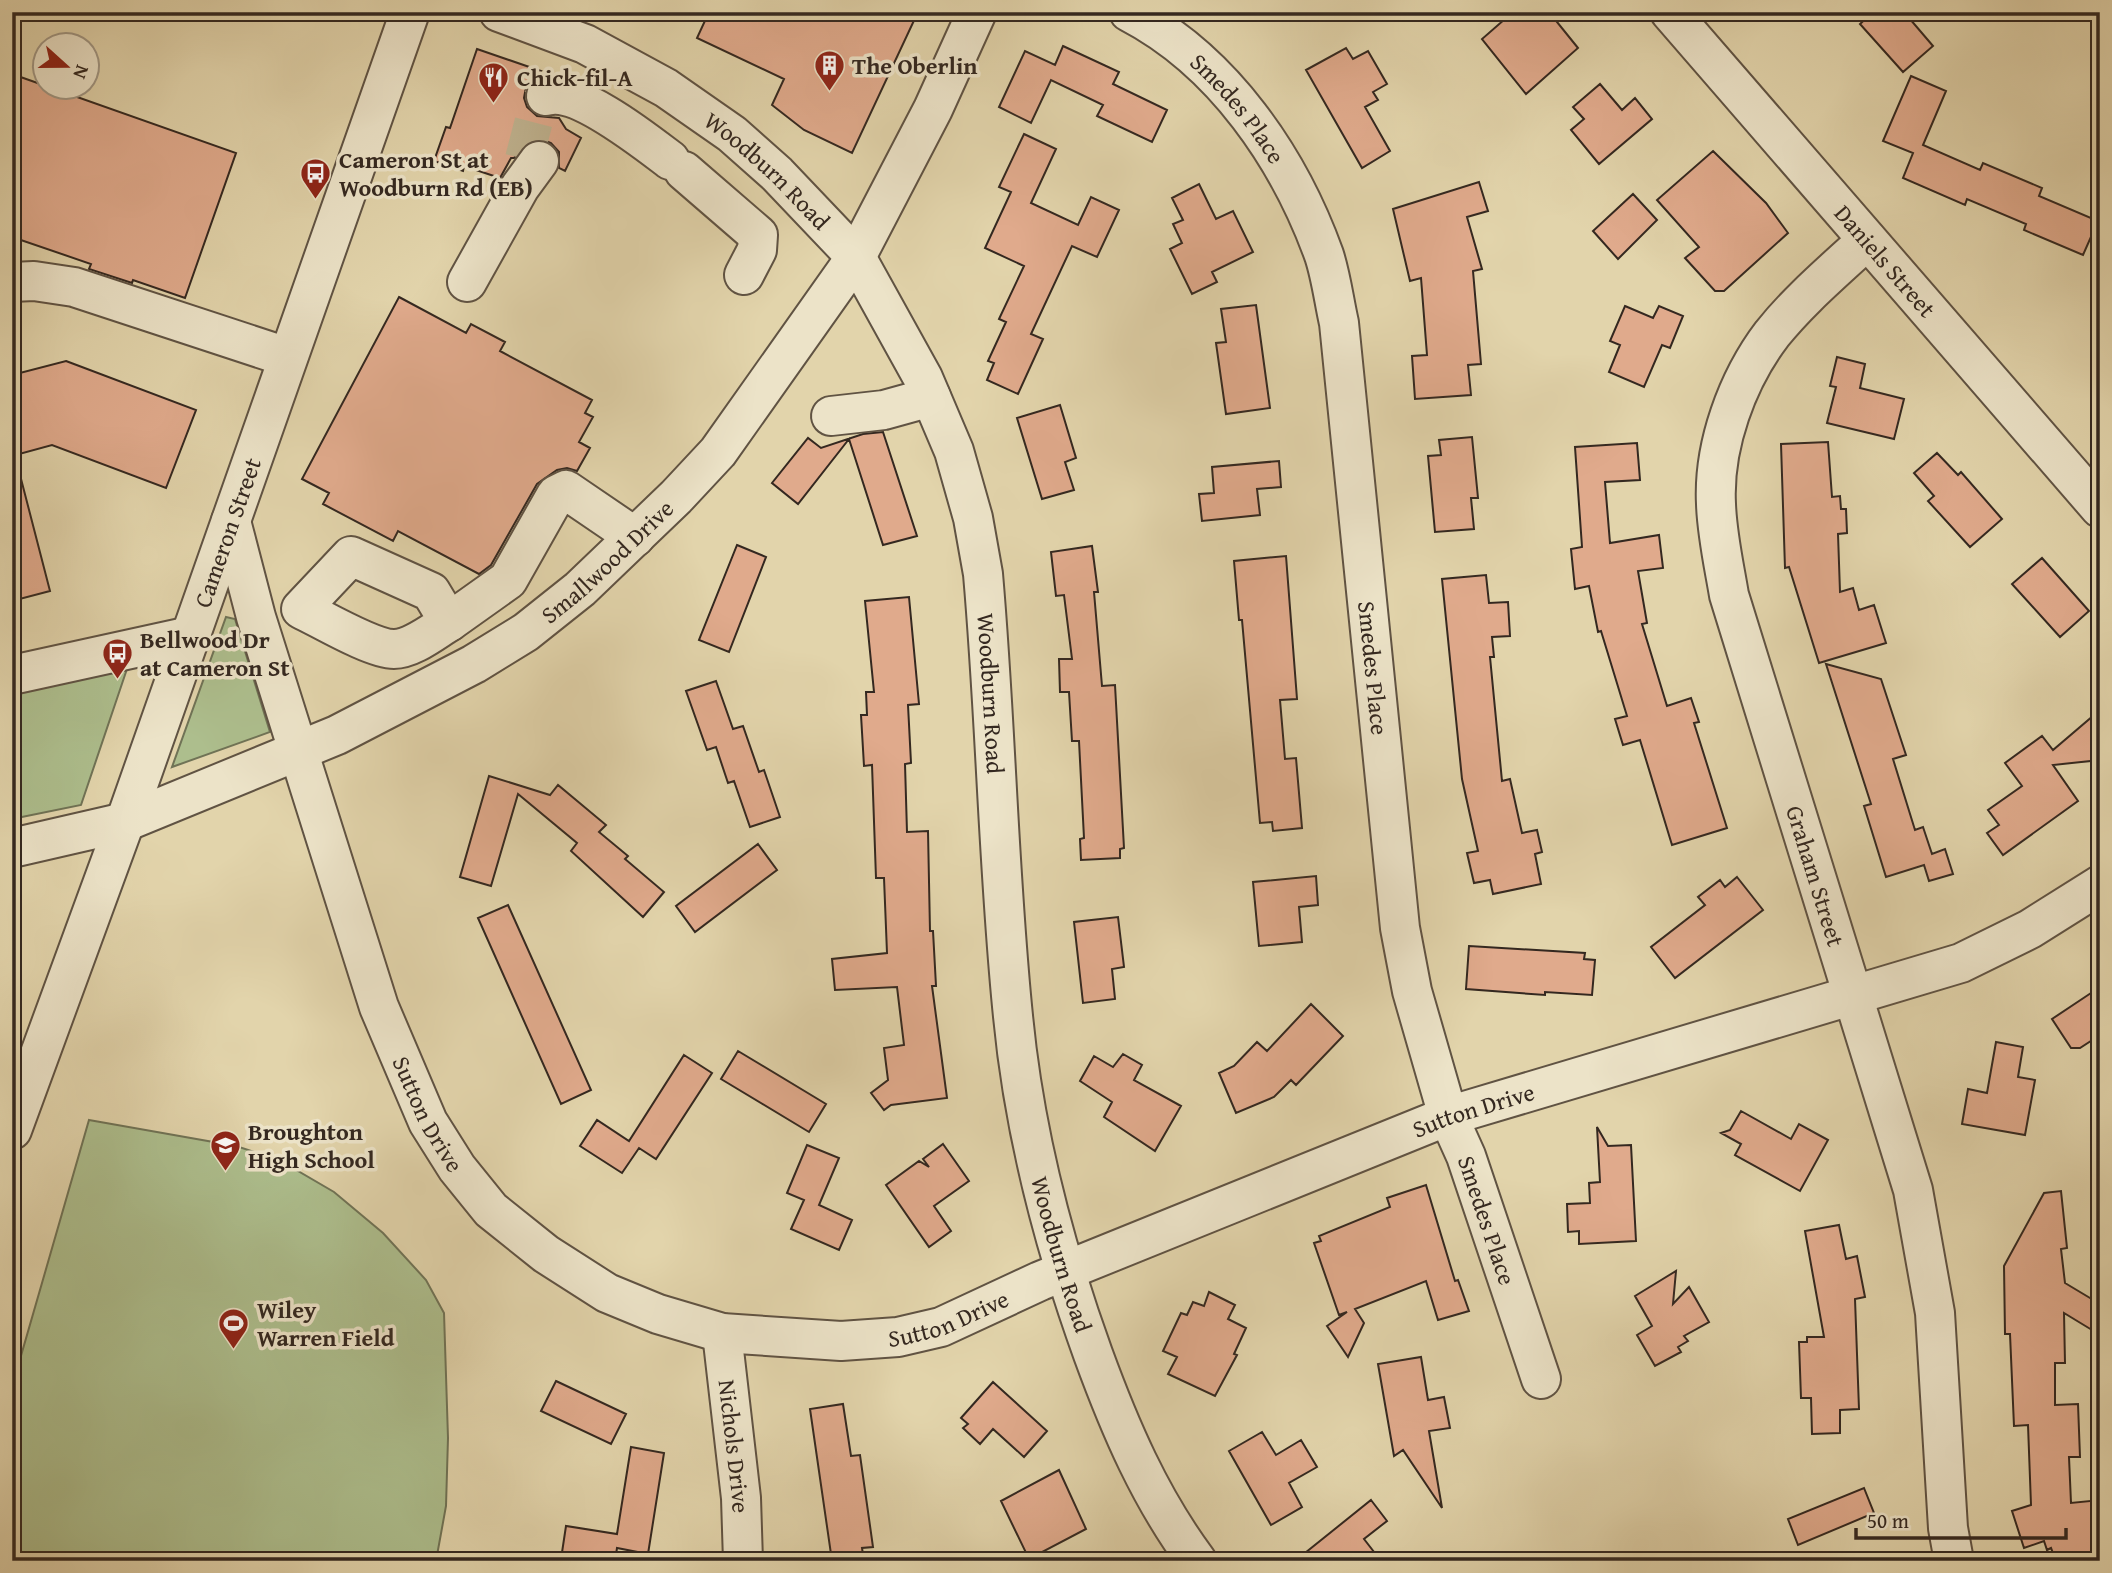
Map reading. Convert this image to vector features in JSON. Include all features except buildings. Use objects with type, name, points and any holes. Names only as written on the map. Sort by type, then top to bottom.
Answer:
[{"type":"street","name":"Cameron Street","points":[[12,1130],[125,822],[410,12]]},
{"type":"street","name":"Woodburn Road","points":[[499,12],[585,44],[666,88],[732,134],[856,257],[923,378],[954,451],[973,517],[983,574],[1013,1018],[1039,1175],[1063,1272],[1117,1419],[1147,1482],[1197,1561]]},
{"type":"street","name":"Smallwood Drive","points":[[12,848],[125,822],[301,752],[432,689],[526,632],[580,589],[718,452],[856,257],[933,109],[977,12]]},
{"type":"street","name":"Smedes Place","points":[[1129,12],[1182,47],[1233,96],[1268,142],[1297,192],[1325,258],[1339,323],[1400,928],[1412,991],[1448,1116],[1466,1156],[1541,1379]]},
{"type":"street","name":"Daniels Street","points":[[1670,12],[2100,508]]},
{"type":"street","points":[[560,105],[599,113],[677,165],[758,235],[757,250],[744,275]]},
{"type":"street","points":[[467,282],[527,169]]},
{"type":"street","name":"Graham Street","points":[[1867,240],[1798,304],[1772,335],[1749,371],[1724,438],[1718,466],[1716,503],[1728,594],[1855,994],[1913,1190],[1926,1252],[1942,1383],[1948,1528],[1954,1561]]},
{"type":"street","points":[[12,282],[34,281],[74,287],[287,357]]},
{"type":"street","points":[[831,416],[884,410],[930,397]]},
{"type":"street","points":[[257,617],[302,609],[360,638],[393,649],[410,645],[449,622],[508,580],[556,495],[566,490],[635,537]]},
{"type":"street","name":"Sutton Drive","points":[[230,521],[257,617],[379,1007],[428,1122],[457,1168],[491,1210],[576,1275],[607,1293],[658,1314],[722,1333],[841,1341],[898,1337],[941,1327],[1063,1272],[1448,1116],[1961,963],[1996,948],[2100,885]]},
{"type":"street","points":[[302,609],[351,556],[431,592],[449,622]]},
{"type":"street","points":[[12,675],[190,636]]},
{"type":"street","name":"Nichols Drive","points":[[722,1333],[740,1498],[743,1561]]},
{"type":"green space","points":[[226,617],[235,619],[270,732],[172,767]]},
{"type":"green space","points":[[129,663],[81,805],[12,819],[12,692]]},
{"type":"green space","name":"Wiley Warren Field","points":[[89,1120],[236,1146],[279,1160],[334,1192],[383,1233],[426,1280],[444,1313],[448,1438],[446,1506],[436,1561],[12,1561],[12,1387]]},
{"type":"tunnel","points":[[524,159],[538,105],[546,96]]},
{"type":"place","name":"The Oberlin","points":[[829,92]]},
{"type":"place","name":"Chick-fil-A","points":[[494,104]]},
{"type":"place","name":"Cameron St at Woodburn Rd (EB)","points":[[316,200]]},
{"type":"place","name":"Bellwood Dr at Cameron St","points":[[117,680]]},
{"type":"place","name":"Broughton High School","points":[[225,1172]]},
{"type":"place","name":"Wiley Warren Field","points":[[234,1350]]}]
